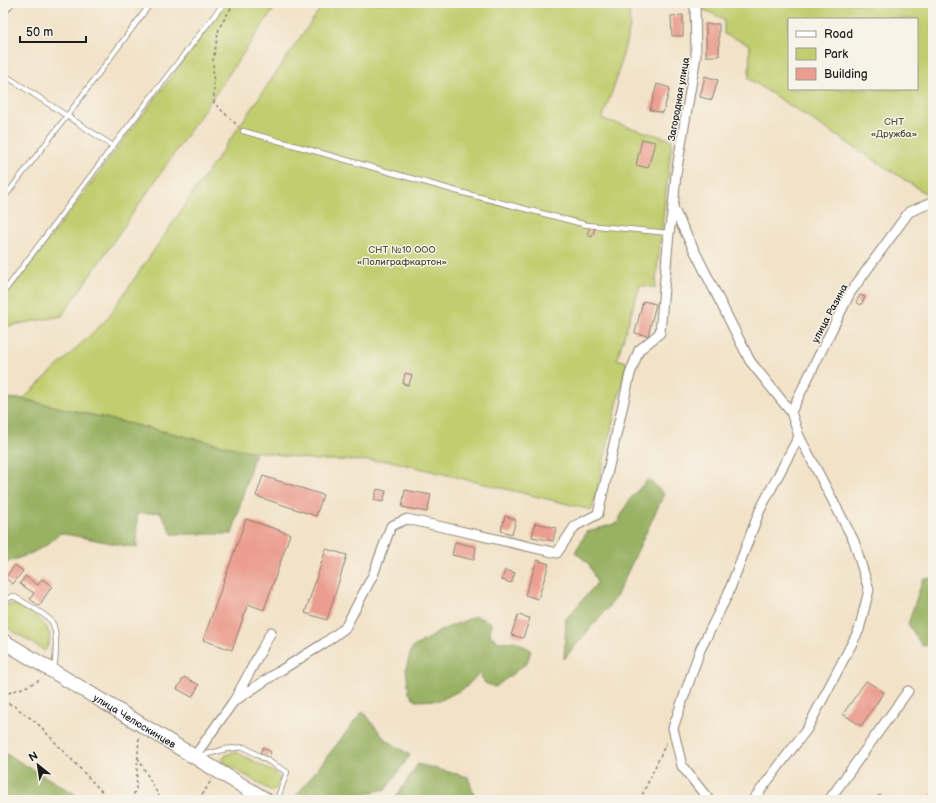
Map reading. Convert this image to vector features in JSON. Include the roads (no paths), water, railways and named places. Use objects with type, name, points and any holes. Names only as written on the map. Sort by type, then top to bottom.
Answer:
[{"type":"main road","name":"улица Челюскинцев","points":[[3,641],[266,800]]},
{"type":"street","name":"Загородная улица","points":[[233,702],[323,644],[345,628],[373,575],[391,526],[407,519],[557,553],[575,526],[598,514],[630,374],[639,350],[660,333],[669,233],[674,208],[676,174],[696,56],[695,3]]},
{"type":"street","name":"улица Разина","points":[[792,412],[850,293],[909,212],[933,202]]},
{"type":"street","points":[[674,208],[750,361],[792,412],[799,436],[854,541],[869,590],[859,630],[807,729],[752,800]]},
{"type":"street","points":[[709,800],[682,766],[673,728],[700,650],[728,594],[760,510],[799,436]]},
{"type":"street","points":[[194,757],[233,702],[271,632]]},
{"type":"street","points":[[829,800],[908,691]]},
{"type":"lane","points":[[3,15],[12,3]]},
{"type":"lane","points":[[3,199],[151,3]]},
{"type":"lane","points":[[3,293],[113,146],[224,3]]},
{"type":"lane","points":[[3,74],[113,146]]},
{"type":"lane","points":[[243,131],[460,192],[588,224],[669,233]]},
{"type":"lane","points":[[3,601],[13,596],[52,622],[55,633],[56,654],[54,672]]},
{"type":"lane","points":[[194,757],[226,749],[244,747],[287,772],[277,800]]},
{"type":"park label","name":"СНТ «Дружба»","points":[[894,126]]},
{"type":"park label","name":"СНТ №10 ООО «Полиграфкартон»","points":[[402,254]]}]
